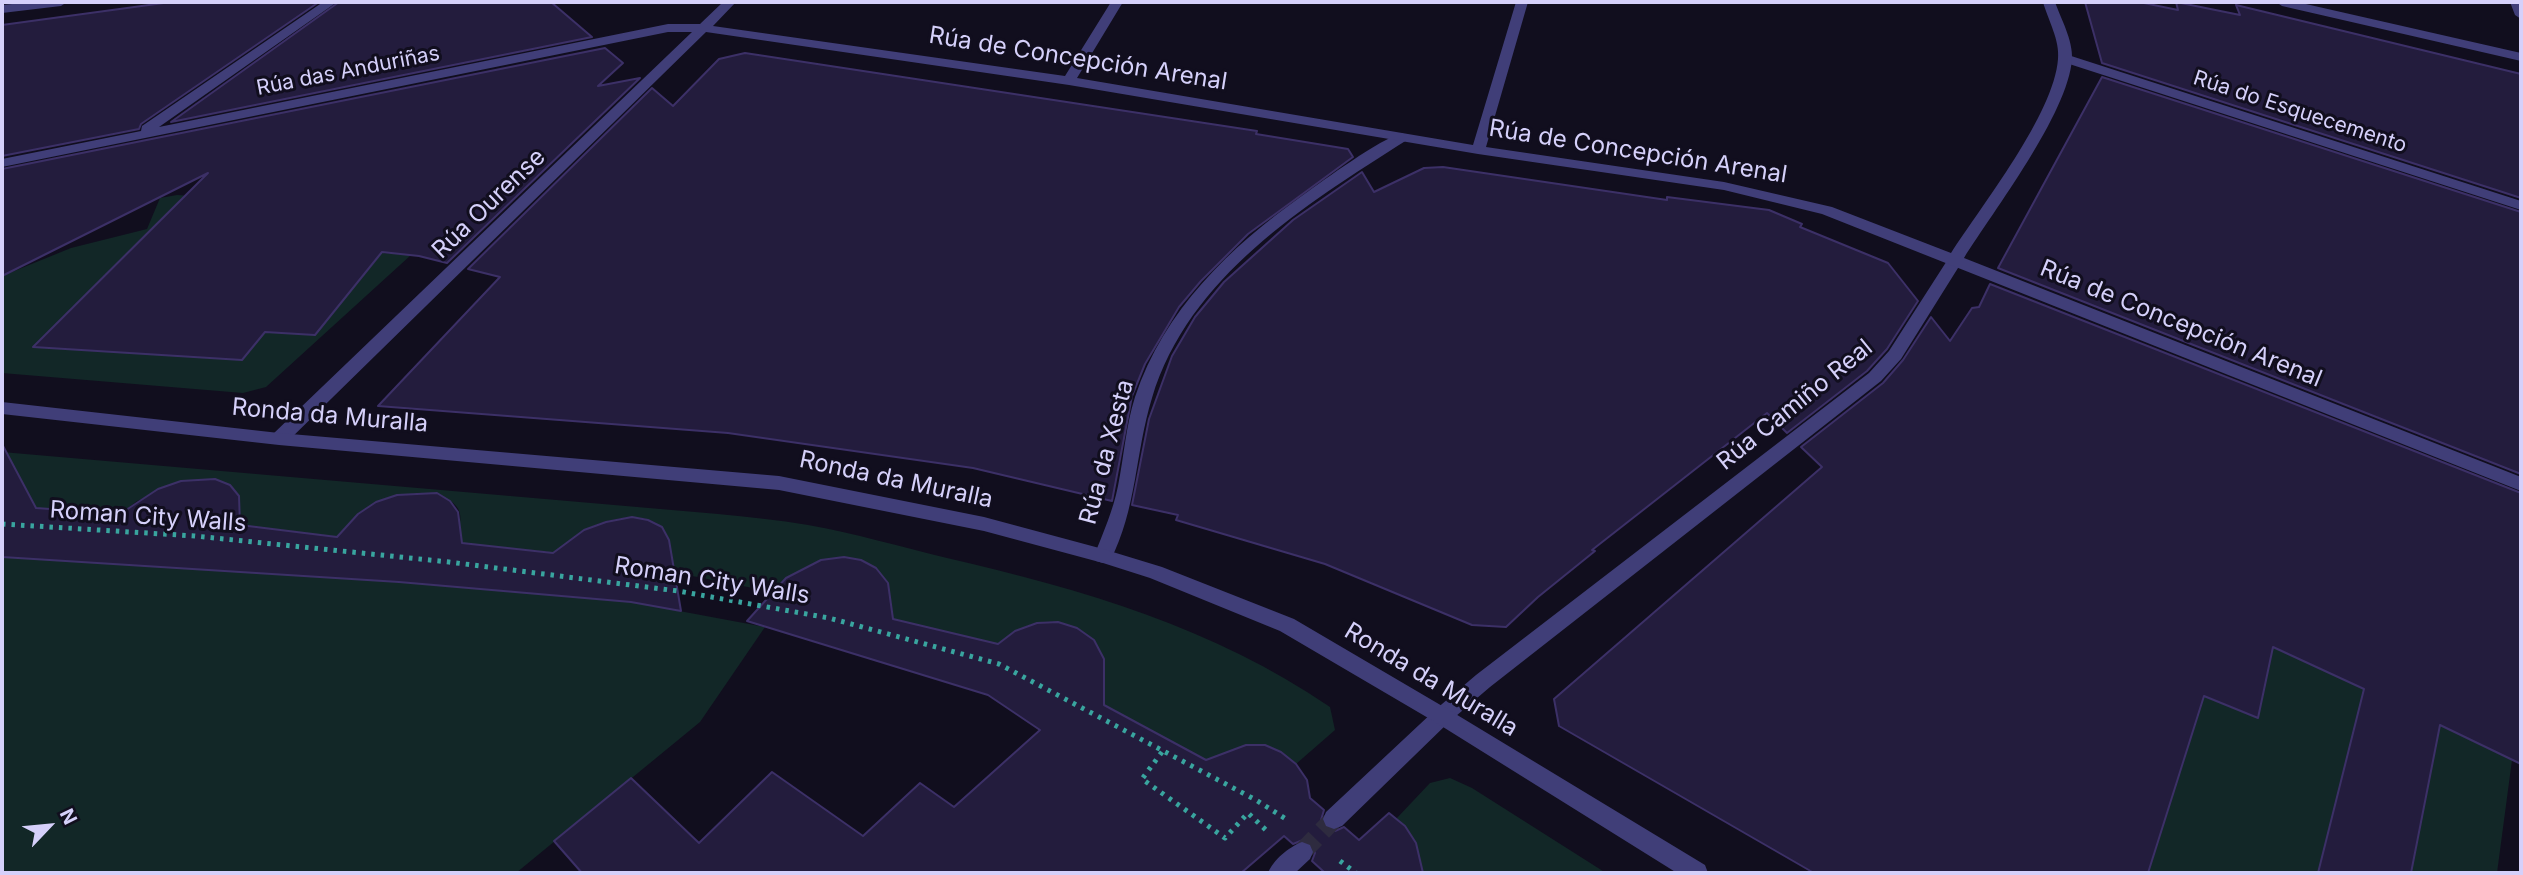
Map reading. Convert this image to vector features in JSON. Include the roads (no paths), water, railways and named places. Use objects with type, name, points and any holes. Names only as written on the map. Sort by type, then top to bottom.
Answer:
[{"type":"street","points":[[2,9],[61,2]]},
{"type":"street","points":[[141,134],[331,2]]},
{"type":"street","name":"Rúa Ourense","points":[[279,439],[730,2]]},
{"type":"street","points":[[1069,81],[1117,2]]},
{"type":"street","points":[[1478,150],[1522,2]]},
{"type":"street","points":[[2049,2],[2066,58]]},
{"type":"street","points":[[2282,2],[2521,57]]},
{"type":"street","points":[[2516,2],[2521,16]]},
{"type":"street","name":"Rúa das Anduriñas","points":[[2,163],[668,28],[703,28]]},
{"type":"street","name":"Rúa de Concepción Arenal","points":[[703,28],[1069,81],[1478,150],[1724,186],[1827,210],[2521,484]]},
{"type":"street","name":"Rúa do Esquecemento","points":[[2066,58],[2521,206]]},
{"type":"street","name":"Rúa Camiño Real","points":[[1334,819],[1442,716],[1874,377],[1895,355],[2041,123],[2058,89],[2066,58]]},
{"type":"street","name":"Rúa da Xesta","points":[[1103,556],[1120,516],[1144,396],[1165,346],[1207,284],[1273,224],[1402,137]]},
{"type":"street","name":"Ronda da Muralla","points":[[2,408],[279,439],[779,483],[985,524],[1103,556],[1155,572],[1287,625],[1442,716],[1697,873]]},
{"type":"street","points":[[1279,873],[1299,855]]},
{"type":"tunnel","points":[[1302,852],[1334,819]]}]
